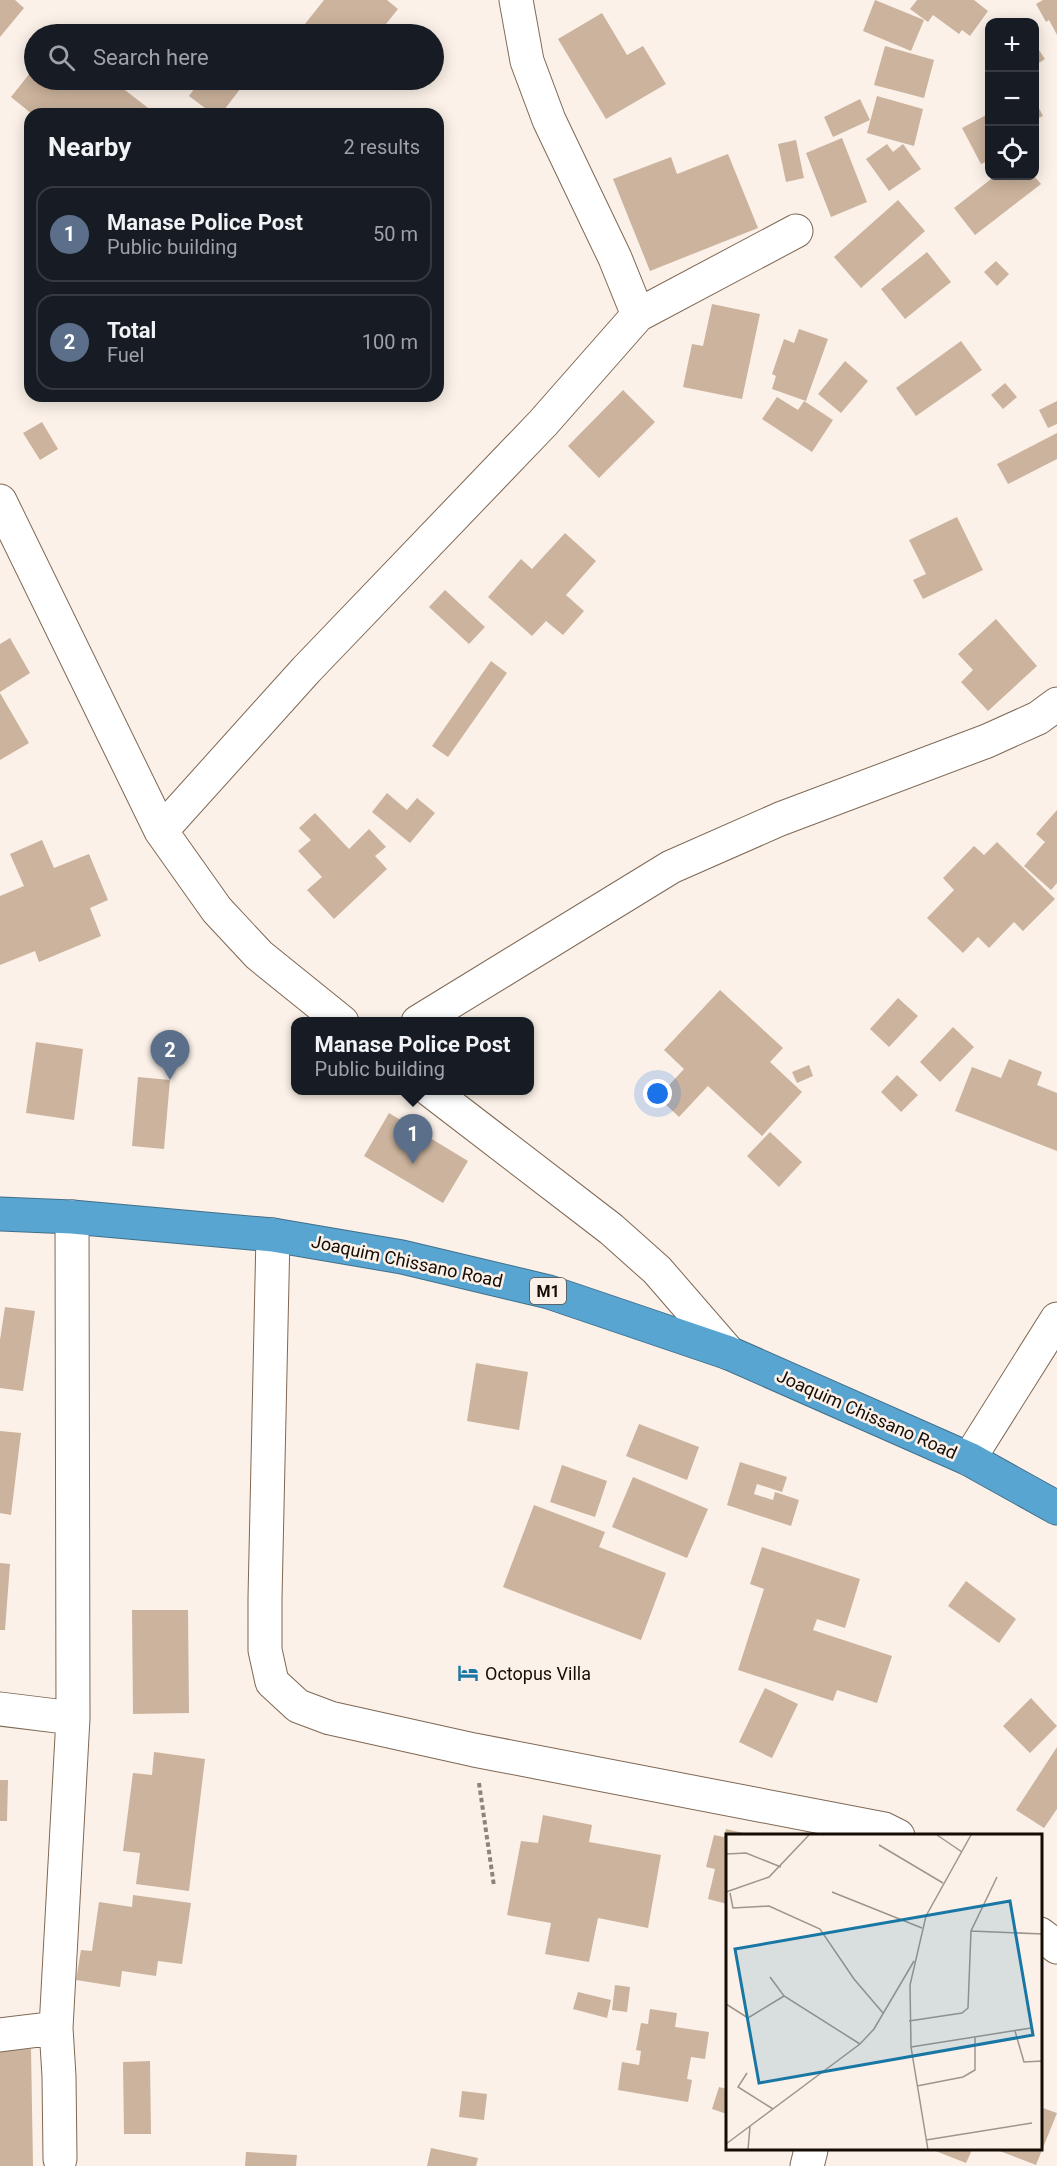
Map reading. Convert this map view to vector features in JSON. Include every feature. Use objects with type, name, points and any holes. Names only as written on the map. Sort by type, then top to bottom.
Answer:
[{"type":"highway","name":"Joaquim Chissano Road","points":[[0,1214],[72,1217],[273,1235],[402,1257],[549,1292],[729,1353],[969,1460],[1057,1508]]},
{"type":"street","points":[[516,0],[527,61],[549,120],[615,258],[638,315]]},
{"type":"street","points":[[161,831],[306,670],[543,423],[638,315],[796,231]]},
{"type":"street","points":[[0,501],[161,831],[217,910],[252,947],[336,1017]]},
{"type":"street","points":[[426,1017],[671,867],[780,819],[987,741],[1038,718],[1057,704]]},
{"type":"street","points":[[437,1095],[611,1229],[657,1270],[729,1353]]},
{"type":"street","points":[[60,2159],[56,2028],[73,1718],[72,1217]]},
{"type":"street","points":[[273,1235],[265,1598],[265,1650],[272,1682],[298,1706],[330,1718],[474,1750],[888,1834]]},
{"type":"street","points":[[969,1460],[1057,1319]]},
{"type":"street","points":[[0,1709],[73,1718]]},
{"type":"street","points":[[1042,1935],[1057,1947]]},
{"type":"street","points":[[0,2035],[56,2028]]},
{"type":"street","points":[[807,2166],[811,2151]]},
{"type":"path","points":[[474,1750],[494,1886]]},
{"type":"building","points":[[0,0],[15,0],[24,8],[0,37]]},
{"type":"building","points":[[324,0],[387,0],[398,9],[386,24],[305,24]]},
{"type":"building","points":[[875,0],[924,20],[911,51],[863,31]]},
{"type":"building","points":[[917,0],[974,0],[988,11],[970,36],[962,30],[959,34],[933,15],[928,22],[910,9]]},
{"type":"building","points":[[1043,0],[1057,0],[1057,35],[1049,20],[1046,22],[1036,4]]},
{"type":"building","points":[[602,13],[627,55],[643,46],[666,84],[606,119],[558,39]]},
{"type":"building","points":[[885,46],[934,60],[924,98],[874,85]]},
{"type":"building","points":[[1039,50],[1045,59],[1039,63]]},
{"type":"building","points":[[24,81],[24,90],[125,90],[148,108],[25,108],[11,97]]},
{"type":"building","points":[[194,90],[239,90],[226,108],[205,108],[189,96]]},
{"type":"building","points":[[877,96],[923,109],[914,146],[867,133]]},
{"type":"building","points":[[860,99],[870,120],[833,137],[824,117]]},
{"type":"building","points":[[985,116],[985,162],[981,164],[962,128]]},
{"type":"building","points":[[842,138],[867,202],[831,217],[806,153]]},
{"type":"building","points":[[796,140],[804,178],[786,182],[778,144]]},
{"type":"building","points":[[887,144],[893,152],[903,144],[921,169],[889,191],[866,159]]},
{"type":"building","points":[[728,154],[758,228],[650,271],[613,179],[671,157],[677,174]]},
{"type":"building","points":[[990,180],[1038,180],[1041,184],[975,235],[954,208]]},
{"type":"building","points":[[898,200],[925,231],[861,288],[834,257]]},
{"type":"building","points":[[927,252],[951,282],[905,319],[881,289]]},
{"type":"building","points":[[996,261],[1009,274],[997,286],[984,272]]},
{"type":"building","points":[[712,304],[760,314],[742,399],[683,387],[692,344],[703,346]]},
{"type":"building","points":[[799,329],[828,339],[806,401],[772,389],[776,376],[772,374],[784,339],[794,343]]},
{"type":"building","points":[[961,341],[982,370],[916,416],[896,388]]},
{"type":"building","points":[[845,361],[868,381],[841,413],[818,394]]},
{"type":"building","points":[[1005,383],[1017,397],[1003,409],[991,395]]},
{"type":"building","points":[[623,390],[655,422],[599,478],[568,446]]},
{"type":"building","points":[[777,397],[798,410],[804,401],[833,420],[812,452],[762,419]]},
{"type":"building","points":[[1057,401],[1057,424],[1048,428],[1039,410]]},
{"type":"building","points":[[42,422],[58,449],[40,460],[23,433]]},
{"type":"building","points":[[1057,433],[1057,459],[1008,484],[997,464]]},
{"type":"building","points":[[957,517],[983,570],[923,599],[913,580],[926,574],[909,540]]},
{"type":"building","points":[[565,533],[596,561],[566,595],[584,611],[563,635],[546,621],[532,636],[488,597],[521,559],[532,569]]},
{"type":"building","points":[[445,590],[485,627],[469,644],[429,607]]},
{"type":"building","points":[[996,619],[1037,666],[988,711],[961,682],[973,670],[958,654]]},
{"type":"building","points":[[10,638],[30,673],[0,692],[0,644]]},
{"type":"building","points":[[491,661],[507,673],[448,757],[432,746]]},
{"type":"building","points":[[0,693],[29,743],[0,760]]},
{"type":"building","points":[[387,793],[407,810],[417,798],[435,813],[410,843],[372,812]]},
{"type":"building","points":[[1057,810],[1057,883],[1051,890],[1024,866],[1045,842],[1036,834]]},
{"type":"building","points":[[315,813],[349,849],[369,829],[386,847],[375,856],[387,869],[334,919],[307,890],[322,877],[298,851],[311,840],[299,828]]},
{"type":"building","points":[[42,840],[54,868],[89,854],[108,900],[90,908],[101,936],[39,962],[35,951],[0,965],[0,896],[24,886],[10,854]]},
{"type":"building","points":[[997,842],[1055,899],[1023,931],[1014,922],[989,948],[978,937],[963,953],[927,918],[954,890],[943,878],[974,846],[984,855]]},
{"type":"building","points":[[720,990],[783,1048],[770,1062],[802,1092],[762,1136],[708,1086],[679,1117],[658,1097],[684,1069],[664,1050]]},
{"type":"building","points":[[898,998],[918,1016],[889,1047],[870,1029]]},
{"type":"building","points":[[953,1027],[974,1047],[940,1082],[920,1062]]},
{"type":"building","points":[[36,1042],[83,1049],[74,1120],[26,1113]]},
{"type":"building","points":[[1009,1059],[1042,1072],[1037,1085],[1057,1093],[1057,1151],[955,1111],[972,1067],[1001,1078]]},
{"type":"building","points":[[809,1065],[813,1076],[797,1083],[792,1072]]},
{"type":"building","points":[[897,1075],[918,1095],[901,1112],[881,1092]]},
{"type":"building","points":[[138,1077],[170,1080],[164,1149],[132,1146]]},
{"type":"building","points":[[389,1113],[468,1161],[443,1203],[364,1156]]},
{"type":"building","points":[[770,1132],[802,1162],[779,1187],[747,1156]]},
{"type":"building","points":[[5,1307],[35,1311],[23,1391],[0,1388],[0,1340]]},
{"type":"building","points":[[476,1363],[528,1372],[519,1430],[467,1421]]},
{"type":"building","points":[[639,1424],[699,1447],[687,1480],[626,1456]]},
{"type":"building","points":[[0,1431],[21,1433],[11,1515],[0,1513]]},
{"type":"building","points":[[740,1462],[787,1477],[782,1492],[757,1484],[754,1494],[773,1500],[775,1492],[799,1500],[791,1526],[727,1505]]},
{"type":"building","points":[[562,1465],[607,1481],[595,1517],[550,1502]]},
{"type":"building","points":[[633,1477],[708,1509],[687,1558],[612,1527]]},
{"type":"building","points":[[534,1505],[605,1532],[599,1547],[666,1573],[641,1640],[503,1587]]},
{"type":"building","points":[[762,1547],[860,1579],[845,1628],[817,1619],[813,1630],[892,1656],[877,1703],[837,1690],[833,1701],[738,1670],[764,1589],[750,1584]]},
{"type":"building","points":[[0,1563],[10,1564],[5,1630],[0,1630]]},
{"type":"building","points":[[966,1581],[1016,1619],[999,1643],[948,1606]]},
{"type":"building","points":[[132,1610],[188,1610],[189,1713],[133,1714]]},
{"type":"building","points":[[765,1688],[798,1704],[772,1758],[739,1742]]},
{"type":"building","points":[[1031,1698],[1057,1726],[1030,1753],[1003,1726]]},
{"type":"building","points":[[1057,1747],[1057,1809],[1044,1828],[1016,1810]]},
{"type":"building","points":[[154,1752],[205,1759],[189,1891],[136,1884],[140,1853],[123,1851],[133,1773],[152,1775]]},
{"type":"building","points":[[0,1780],[8,1780],[7,1821],[0,1821]]},
{"type":"building","points":[[543,1815],[592,1825],[589,1842],[661,1855],[648,1928],[598,1918],[589,1962],[545,1954],[551,1923],[507,1915],[521,1841],[538,1843]]},
{"type":"building","points":[[726,1829],[748,1834],[726,1834],[726,1904],[708,1899],[715,1869],[706,1867],[714,1835],[724,1837]]},
{"type":"building","points":[[133,1895],[191,1903],[182,1964],[158,1961],[156,1976],[122,1971],[120,1987],[76,1980],[81,1950],[92,1951],[99,1902],[132,1907]]},
{"type":"building","points":[[615,1985],[630,1987],[627,2012],[612,2010]]},
{"type":"building","points":[[578,1992],[611,2000],[607,2018],[573,2009]]},
{"type":"building","points":[[650,2009],[677,2013],[675,2027],[709,2032],[705,2059],[691,2057],[687,2079],[692,2080],[688,2102],[618,2090],[622,2062],[639,2065],[641,2051],[636,2050],[641,2023],[648,2024]]},
{"type":"building","points":[[31,2049],[33,2166],[0,2166],[0,2050]]},
{"type":"building","points":[[150,2061],[151,2134],[124,2134],[123,2062]]},
{"type":"building","points":[[719,2087],[726,2089],[726,2114],[712,2109]]},
{"type":"building","points":[[462,2091],[487,2094],[484,2120],[459,2117]]},
{"type":"building","points":[[1042,2108],[1057,2113],[1042,2150]]},
{"type":"building","points":[[431,2148],[478,2158],[476,2166],[427,2166]]},
{"type":"building","points":[[936,2151],[972,2151],[966,2163]]},
{"type":"building","points":[[1000,2151],[1042,2151],[1036,2165]]},
{"type":"building","points":[[246,2152],[297,2155],[296,2166],[245,2166]]},
{"type":"place","name":"Total","points":[[170,1080]]},
{"type":"place","name":"Manase Police Post","points":[[413,1164]]},
{"type":"place","name":"Octopus Villa","points":[[468,1673]]}]
